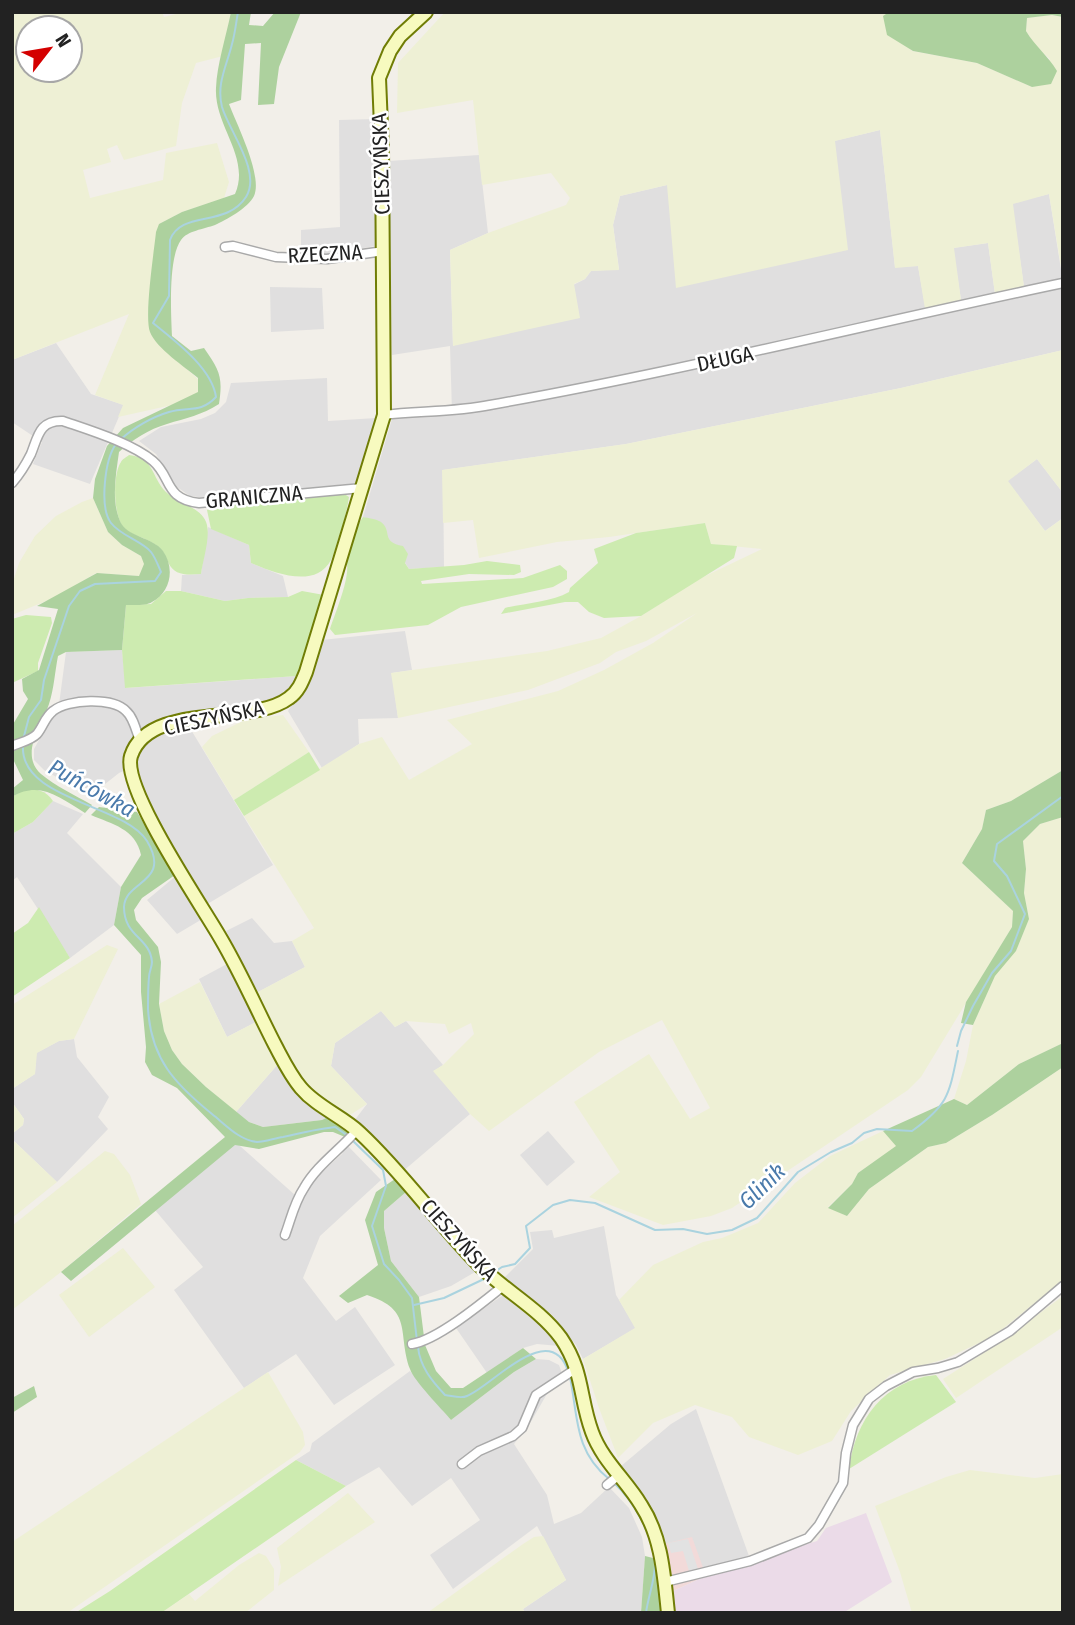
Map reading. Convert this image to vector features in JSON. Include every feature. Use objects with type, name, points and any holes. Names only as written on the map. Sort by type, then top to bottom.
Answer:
[{"type":"street","name":"CIESZYŃSKA","points":[[426,12],[395,43],[379,78],[384,251],[384,415],[309,663],[295,694],[281,704],[172,724],[156,730],[140,741],[130,762],[132,779],[184,879],[234,963],[284,1063],[309,1096],[355,1132],[399,1173],[475,1262],[502,1287],[547,1320],[570,1352],[572,1371],[593,1435],[616,1477],[642,1506],[654,1530],[661,1554],[668,1613]]},
{"type":"street","name":"RZECZNA","points":[[225,247],[233,246],[276,257],[327,259],[384,251]]},
{"type":"street","name":"DŁUGA","points":[[384,415],[489,406],[680,369],[1063,283]]},
{"type":"street","name":"GRANICZNA","points":[[12,482],[28,459],[36,436],[55,421],[63,421],[110,438],[152,460],[173,492],[195,503],[362,488]]},
{"type":"street","points":[[15,745],[37,734],[52,712],[62,706],[109,701],[128,712],[140,741]]},
{"type":"street","points":[[285,1235],[294,1206],[304,1187],[355,1132]]},
{"type":"street","points":[[665,1582],[750,1561],[808,1538],[819,1525],[843,1483],[853,1424],[869,1399],[886,1386],[913,1372],[958,1362],[1010,1331],[1063,1286]]},
{"type":"street","name":"CIESZYŃSKA","points":[[416,1343],[478,1306],[502,1287]]},
{"type":"street","points":[[462,1464],[479,1451],[513,1436],[522,1428],[536,1395],[572,1371]]},
{"type":"street","points":[[607,1486],[616,1477]]},
{"type":"shaded area","points":[[376,119],[380,245],[321,256],[301,255],[301,230],[340,227],[339,120]]},
{"type":"shaded area","points":[[880,130],[895,267],[918,266],[927,316],[1025,294],[1012,203],[1049,194],[1063,282],[1063,350],[901,388],[626,444],[443,470],[444,567],[409,569],[387,539],[386,528],[363,517],[392,419],[452,412],[450,346],[392,355],[389,161],[479,155],[488,233],[450,250],[453,346],[585,279],[591,271],[619,269],[613,225],[620,196],[667,185],[847,250],[834,141]]},
{"type":"shaded area","points":[[988,243],[995,294],[961,300],[953,248]]},
{"type":"shaded area","points":[[270,287],[322,288],[324,329],[271,332]]},
{"type":"shaded area","points":[[56,343],[91,394],[124,405],[90,484],[33,464],[42,442],[12,422],[12,360]]},
{"type":"shaded area","points":[[327,378],[328,421],[376,418],[357,483],[206,498],[190,496],[177,487],[156,454],[139,441],[161,427],[201,419],[215,413],[226,402],[231,383]]},
{"type":"shaded area","points":[[1037,459],[1063,493],[1063,518],[1045,531],[1007,481]]},
{"type":"shaded area","points":[[208,527],[249,545],[251,563],[283,576],[288,597],[225,601],[181,591],[182,575],[201,574]]},
{"type":"shaded area","points":[[405,631],[412,670],[392,673],[398,718],[358,719],[359,744],[322,768],[288,711],[307,682],[322,640]]},
{"type":"shaded area","points":[[122,650],[126,688],[297,676],[291,689],[270,702],[182,715],[273,865],[199,909],[204,918],[177,934],[147,900],[183,870],[130,768],[119,773],[90,796],[44,770],[34,760],[34,749],[49,722],[58,712],[66,652]]},
{"type":"shaded area","points":[[53,801],[83,814],[67,833],[121,887],[114,925],[70,958],[17,877],[12,881],[12,834],[33,822]]},
{"type":"shaded area","points":[[252,918],[274,943],[292,941],[305,967],[247,998],[258,1021],[227,1037],[199,979],[240,957],[226,931]]},
{"type":"shaded area","points":[[381,1011],[395,1027],[406,1021],[443,1065],[434,1071],[470,1114],[402,1172],[354,1121],[367,1104],[331,1066],[335,1043]]},
{"type":"shaded area","points":[[74,1039],[77,1057],[109,1097],[98,1117],[108,1129],[57,1182],[12,1139],[12,1134],[23,1125],[24,1119],[12,1102],[12,1089],[35,1074],[36,1053],[59,1041]]},
{"type":"shaded area","points":[[279,1063],[311,1106],[326,1118],[263,1127],[249,1122],[236,1112]]},
{"type":"shaded area","points":[[548,1131],[575,1162],[547,1186],[520,1155]]},
{"type":"shaded area","points":[[231,1138],[295,1195],[301,1196],[313,1180],[342,1154],[347,1145],[381,1180],[320,1236],[303,1278],[336,1321],[355,1307],[395,1365],[334,1405],[296,1354],[244,1388],[174,1290],[203,1267],[155,1210]]},
{"type":"shaded area","points":[[406,1192],[475,1272],[451,1286],[419,1297],[391,1261],[384,1228],[384,1211]]},
{"type":"shaded area","points":[[604,1226],[616,1295],[636,1328],[583,1359],[576,1345],[551,1314],[502,1280],[533,1249],[530,1232],[552,1230],[554,1238]]},
{"type":"shaded area","points":[[503,1295],[538,1324],[559,1346],[537,1344],[523,1348],[487,1373],[456,1328]]},
{"type":"shaded area","points":[[536,1359],[549,1360],[559,1365],[564,1379],[548,1392],[514,1444],[547,1495],[554,1524],[581,1513],[609,1487],[629,1508],[642,1537],[645,1556],[641,1613],[525,1613],[523,1609],[566,1580],[537,1526],[453,1589],[430,1555],[480,1520],[451,1478],[412,1506],[379,1467],[346,1486],[296,1460],[310,1451],[312,1443],[410,1371],[451,1420],[514,1372]]},
{"type":"shaded area","points":[[696,1409],[749,1556],[704,1570],[664,1544],[640,1490],[620,1467],[671,1424]]},
{"type":"shaded area","points":[[866,1513],[892,1582],[843,1613],[672,1613],[671,1592],[706,1576],[817,1541],[826,1528]]},
{"type":"shaded area","points":[[692,1537],[706,1576],[671,1592],[664,1544]]},
{"type":"shaded area","points":[[688,1539],[698,1569],[689,1571],[683,1551],[671,1553],[668,1543]]},
{"type":"green space","points":[[12,12],[162,12],[164,17],[184,12],[231,12],[223,56],[196,63],[182,103],[176,146],[124,160],[117,145],[107,149],[111,162],[83,170],[90,198],[163,180],[166,153],[217,143],[229,182],[224,198],[182,212],[159,224],[157,343],[198,379],[199,392],[172,405],[118,417],[123,405],[95,395],[129,314],[12,360]]},
{"type":"green space","points":[[231,12],[251,12],[249,25],[263,26],[275,12],[301,12],[279,67],[274,104],[258,105],[261,43],[245,44],[241,100],[229,104],[252,164],[256,187],[254,196],[231,217],[184,237],[174,259],[171,286],[172,336],[191,351],[204,348],[219,374],[219,404],[200,414],[154,429],[119,452],[115,496],[117,513],[123,526],[159,546],[163,551],[170,572],[167,586],[152,602],[126,605],[122,650],[66,652],[58,656],[51,698],[32,749],[32,758],[41,774],[92,805],[85,813],[50,793],[32,790],[12,797],[12,789],[23,780],[12,757],[12,726],[28,699],[23,691],[22,679],[39,670],[58,609],[37,606],[97,573],[139,576],[144,564],[141,556],[122,545],[108,532],[93,498],[95,479],[107,446],[123,428],[198,392],[198,378],[164,351],[150,332],[150,284],[159,224],[182,212],[235,194],[239,180],[238,167],[220,115],[216,88]]},
{"type":"green space","points":[[445,12],[889,12],[883,17],[912,51],[977,63],[1032,87],[1050,59],[1037,48],[1026,31],[1027,18],[1052,15],[1063,17],[1063,279],[1049,194],[1013,204],[1024,287],[995,294],[988,243],[954,248],[961,300],[925,309],[918,266],[895,268],[880,130],[835,141],[848,250],[676,288],[667,185],[620,196],[613,225],[619,270],[591,271],[585,279],[574,284],[580,318],[453,346],[450,250],[488,233],[566,205],[570,198],[551,173],[482,185],[473,100],[397,113],[398,63]]},
{"type":"green space","points":[[889,12],[1063,12],[1063,17],[1052,15],[1027,18],[1026,31],[1057,71],[1051,84],[1032,87],[977,63],[913,51],[887,35],[883,16]]},
{"type":"green space","points":[[1063,350],[1063,493],[1037,459],[1008,481],[1045,531],[1063,518],[1063,770],[1011,801],[986,810],[982,829],[962,863],[1013,911],[1012,927],[921,1077],[908,1090],[732,1208],[711,1216],[663,1225],[589,1197],[620,1172],[574,1102],[649,1054],[690,1119],[710,1108],[662,1020],[599,1052],[489,1131],[470,1114],[433,1071],[443,1065],[474,1034],[471,1023],[449,1034],[445,1024],[406,1021],[395,1027],[381,1011],[335,1043],[331,1066],[367,1104],[347,1117],[302,1086],[254,994],[305,967],[292,941],[314,928],[244,816],[359,744],[382,737],[409,780],[472,744],[447,720],[558,691],[653,643],[697,613],[646,641],[616,652],[600,663],[528,690],[398,718],[391,673],[547,651],[601,638],[699,579],[762,549],[711,544],[705,523],[557,542],[479,558],[473,520],[443,523],[442,470],[626,444],[901,388]]},
{"type":"green space","points":[[129,455],[144,460],[166,492],[196,510],[205,519],[208,537],[201,574],[177,572],[160,548],[126,530],[122,525],[116,508],[116,477],[122,461]]},
{"type":"green space","points":[[343,493],[349,497],[332,558],[324,569],[304,577],[282,574],[251,563],[249,545],[211,529],[207,510],[227,502]]},
{"type":"green space","points":[[93,498],[108,532],[122,545],[141,556],[145,564],[139,576],[96,573],[56,597],[12,615],[12,585],[19,563],[35,536],[56,516]]},
{"type":"green space","points":[[363,517],[381,522],[389,539],[403,546],[408,554],[405,563],[409,569],[487,561],[520,565],[521,572],[514,575],[469,574],[421,581],[422,584],[523,578],[560,565],[567,571],[567,579],[553,587],[461,607],[428,625],[335,635],[330,629],[345,584],[346,560],[357,526]]},
{"type":"green space","points":[[705,523],[711,544],[737,546],[734,558],[641,616],[604,618],[589,612],[578,602],[501,614],[505,608],[547,600],[569,592],[570,588],[598,563],[594,549],[636,533]]},
{"type":"green space","points":[[166,591],[181,591],[225,601],[288,597],[302,591],[324,595],[297,676],[125,688],[122,650],[126,605],[151,604]]},
{"type":"green space","points":[[26,615],[51,617],[52,623],[38,663],[38,671],[12,683],[12,619]]},
{"type":"green space","points":[[283,715],[309,752],[234,800],[202,747],[212,736],[245,720]]},
{"type":"green space","points":[[309,752],[320,770],[244,816],[234,800]]},
{"type":"green space","points":[[1063,770],[1063,817],[1040,824],[1023,841],[1026,869],[1024,893],[1029,919],[1016,951],[995,976],[973,1025],[961,1023],[966,1002],[1012,927],[1013,911],[962,863],[982,829],[986,810],[1011,801]]},
{"type":"green space","points":[[25,789],[41,791],[53,801],[33,822],[12,834],[12,797]]},
{"type":"green space","points":[[99,807],[137,812],[175,875],[142,898],[134,910],[136,920],[158,947],[161,962],[159,1004],[164,1031],[182,1064],[249,1122],[263,1127],[326,1118],[350,1131],[345,1137],[324,1132],[259,1149],[235,1145],[71,1281],[61,1272],[225,1137],[177,1088],[152,1075],[145,1062],[141,955],[114,925],[121,887],[141,855],[129,833],[91,815]]},
{"type":"green space","points":[[1063,817],[1063,1043],[1019,1064],[967,1105],[954,1099],[966,1061],[973,1025],[995,976],[1016,951],[1029,919],[1024,893],[1026,869],[1023,841],[1040,824]]},
{"type":"green space","points":[[39,907],[70,958],[12,997],[12,934],[28,923]]},
{"type":"green space","points":[[107,945],[118,949],[74,1039],[59,1041],[37,1053],[35,1074],[12,1089],[12,1005]]},
{"type":"green space","points":[[200,982],[227,1037],[258,1021],[279,1063],[236,1112],[182,1064],[164,1031],[159,1004]]},
{"type":"green space","points":[[1063,1043],[1063,1067],[946,1143],[928,1147],[869,1189],[847,1216],[828,1208],[852,1184],[858,1173],[896,1146],[883,1131],[954,1099],[967,1105],[1019,1064]]},
{"type":"green space","points":[[1063,1067],[1063,1280],[994,1336],[945,1359],[890,1375],[851,1411],[832,1441],[798,1455],[749,1437],[732,1417],[695,1405],[653,1423],[618,1458],[583,1359],[635,1328],[619,1300],[653,1265],[703,1242],[722,1238],[758,1223],[795,1183],[830,1156],[883,1131],[897,1146],[858,1173],[852,1184],[828,1207],[847,1216],[869,1189],[928,1147],[946,1143]]},
{"type":"green space","points":[[12,1102],[24,1119],[23,1125],[12,1134]]},
{"type":"green space","points":[[15,1142],[57,1182],[12,1218],[12,1144]]},
{"type":"green space","points":[[105,1151],[114,1154],[130,1175],[141,1204],[12,1310],[12,1226]]},
{"type":"green space","points":[[395,1179],[406,1192],[384,1211],[384,1228],[391,1261],[419,1297],[425,1345],[436,1371],[451,1388],[463,1388],[523,1348],[536,1359],[514,1372],[451,1420],[412,1374],[401,1324],[392,1308],[367,1295],[348,1303],[339,1296],[378,1265],[365,1220],[376,1192]]},
{"type":"green space","points":[[123,1248],[155,1287],[89,1337],[59,1295]]},
{"type":"green space","points":[[1063,1296],[1063,1327],[956,1398],[943,1379],[999,1343]]},
{"type":"green space","points":[[268,1372],[303,1432],[305,1445],[300,1452],[67,1613],[12,1613],[12,1542]]},
{"type":"green space","points":[[936,1375],[956,1402],[849,1469],[858,1434],[875,1406],[901,1385]]},
{"type":"green space","points":[[34,1386],[37,1397],[12,1413],[12,1398]]},
{"type":"green space","points":[[296,1460],[346,1486],[161,1613],[75,1613],[110,1591]]},
{"type":"green space","points":[[970,1470],[1035,1478],[1063,1474],[1063,1613],[912,1613],[875,1506]]},
{"type":"green space","points":[[348,1493],[375,1522],[278,1586],[281,1567],[277,1548]]},
{"type":"green space","points":[[543,1536],[566,1580],[523,1609],[525,1613],[427,1613],[523,1544],[534,1537]]},
{"type":"green space","points":[[259,1553],[266,1556],[274,1569],[274,1590],[245,1613],[161,1613],[189,1594],[195,1601],[239,1565]]},
{"type":"green space","points":[[645,1556],[657,1559],[660,1613],[641,1613]]},
{"type":"waterway","name":"Puńcówka","points":[[120,440],[156,417],[176,410],[199,408],[216,397],[208,376],[200,366],[153,323],[169,296],[170,240],[176,231],[194,221],[227,213],[246,197],[250,187],[247,164],[222,107],[220,90],[238,12]]},
{"type":"waterway","name":"Puńcówka","points":[[23,740],[29,717],[41,700],[44,680],[69,606],[80,591],[95,584],[155,581],[161,572],[151,552],[115,528],[107,516],[104,495],[106,471],[116,444]]},
{"type":"waterway","name":"Puńcówka","points":[[23,745],[26,763],[37,778],[54,790],[117,818],[135,829],[147,841],[154,865],[151,873],[126,898],[125,917],[150,954],[150,1027],[160,1056],[176,1081],[228,1127],[250,1141],[257,1142],[335,1127],[348,1136]]},
{"type":"waterway","name":"Glinik","points":[[957,1046],[973,1006],[992,973],[1011,951],[1025,914],[1007,876],[994,861],[997,844],[1063,796]]},
{"type":"waterway","name":"Glinik","points":[[493,1273],[502,1267],[515,1264],[530,1248],[526,1226],[553,1205],[570,1200],[595,1203],[655,1230],[683,1229],[707,1234],[732,1230],[757,1218],[798,1172],[852,1143],[864,1133],[877,1129],[912,1131],[924,1122],[946,1097],[958,1051]]},
{"type":"waterway","name":"Puńcówka","points":[[352,1140],[383,1170],[386,1186],[372,1226],[384,1264],[412,1298],[417,1341]]},
{"type":"waterway","name":"Glinik","points":[[414,1305],[444,1298],[486,1278]]},
{"type":"waterway","name":"Puńcówka","points":[[418,1347],[421,1361],[431,1379],[445,1395],[454,1397],[467,1396],[520,1360],[535,1353],[548,1351],[560,1356],[568,1371]]},
{"type":"waterway","name":"Puńcówka","points":[[570,1377],[583,1445],[589,1457],[609,1479]]},
{"type":"waterway","name":"Puńcówka","points":[[614,1483],[629,1499],[642,1520],[654,1554],[655,1570],[646,1613]]}]
